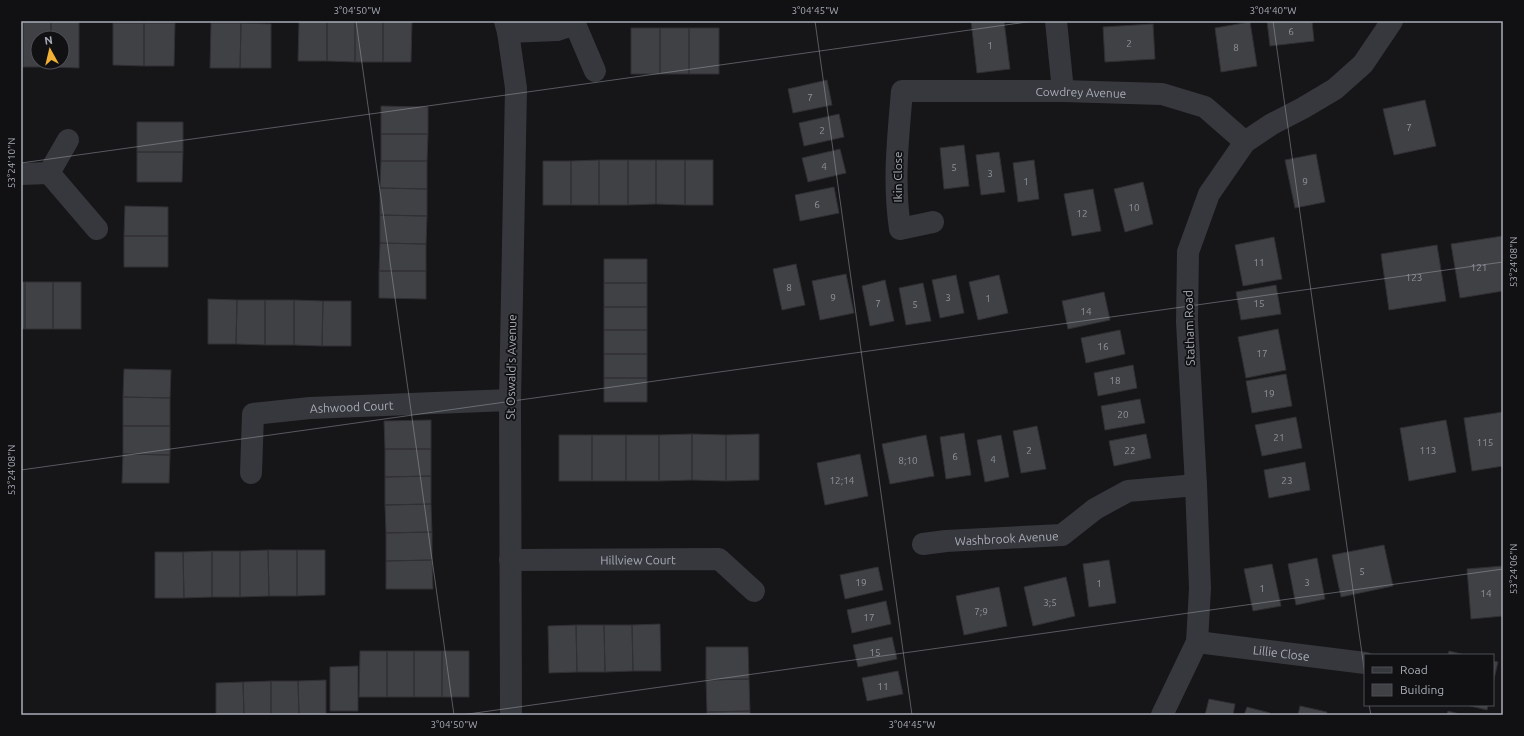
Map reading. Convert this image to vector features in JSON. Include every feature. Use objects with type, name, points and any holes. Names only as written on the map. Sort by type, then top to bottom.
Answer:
[{"type":"street","points":[[1056,21],[1063,91]]},
{"type":"street","name":"Statham Road","points":[[1162,715],[1197,642],[1200,588],[1187,322],[1188,252],[1209,194],[1245,142],[1272,124],[1303,108],[1335,88],[1363,64],[1392,21]]},
{"type":"street","points":[[506,26],[557,30],[574,23],[595,71]]},
{"type":"street","name":"St Oswald's Avenue","points":[[506,26],[516,88],[510,400],[511,715]]},
{"type":"street","name":"Cowdrey Avenue","points":[[902,91],[1063,91],[1162,94],[1205,107],[1245,142]]},
{"type":"street","name":"Ikin Close","points":[[902,91],[896,155],[896,202],[900,229],[933,222]]},
{"type":"street","points":[[49,173],[68,140]]},
{"type":"street","points":[[21,174],[49,173]]},
{"type":"street","points":[[49,173],[97,229]]},
{"type":"street","name":"Ashwood Court","points":[[251,473],[253,414],[356,405],[510,400]]},
{"type":"street","name":"Washbrook Avenue","points":[[924,544],[946,541],[1062,535],[1095,509],[1128,491],[1196,485]]},
{"type":"street","name":"Hillview Court","points":[[510,560],[719,559],[754,591]]},
{"type":"street","name":"Lillie Close","points":[[1197,642],[1364,663]]},
{"type":"building","points":[[21,21],[23,21],[23,67],[21,67]]},
{"type":"building","points":[[23,21],[51,21],[51,30],[30,30],[30,67],[23,67]]},
{"type":"building","points":[[51,21],[79,21],[79,68],[70,68],[70,30],[51,30]]},
{"type":"building","points":[[299,21],[327,21],[327,61],[298,61]]},
{"type":"building","points":[[327,21],[355,21],[355,62],[327,61]]},
{"type":"building","points":[[355,21],[383,21],[383,62],[355,62]]},
{"type":"building","points":[[383,21],[412,21],[411,62],[383,62]]},
{"type":"building","points":[[971,21],[1004,21],[1010,69],[977,73]]},
{"type":"building","points":[[1267,21],[1312,21],[1314,41],[1270,46]]},
{"type":"building","points":[[1250,22],[1257,66],[1221,72],[1215,28]]},
{"type":"building","points":[[113,23],[144,23],[144,66],[113,65]]},
{"type":"building","points":[[144,23],[175,23],[174,66],[144,66]]},
{"type":"building","points":[[211,23],[241,23],[240,68],[210,68]]},
{"type":"building","points":[[241,23],[271,24],[271,68],[240,68]]},
{"type":"building","points":[[1153,24],[1155,59],[1105,62],[1103,27]]},
{"type":"building","points":[[631,28],[660,28],[660,74],[631,74]]},
{"type":"building","points":[[660,28],[689,28],[689,74],[660,74]]},
{"type":"building","points":[[689,28],[719,28],[719,74],[689,74]]},
{"type":"building","points":[[827,80],[832,105],[793,113],[788,89]]},
{"type":"building","points":[[1425,100],[1436,146],[1394,155],[1383,109]]},
{"type":"building","points":[[381,106],[428,107],[428,134],[381,134]]},
{"type":"building","points":[[839,114],[844,137],[804,146],[799,123]]},
{"type":"building","points":[[137,122],[183,122],[183,152],[137,152]]},
{"type":"building","points":[[381,134],[428,134],[427,161],[381,161]]},
{"type":"building","points":[[964,145],[969,186],[944,189],[940,148]]},
{"type":"building","points":[[840,149],[846,173],[808,182],[802,158]]},
{"type":"building","points":[[137,152],[183,152],[182,182],[137,182]]},
{"type":"building","points":[[999,152],[1005,192],[981,195],[976,155]]},
{"type":"building","points":[[1316,154],[1325,202],[1295,208],[1285,160]]},
{"type":"building","points":[[599,160],[599,205],[571,205],[571,161]]},
{"type":"building","points":[[599,160],[628,160],[628,205],[599,205]]},
{"type":"building","points":[[628,160],[656,160],[656,204],[628,205]]},
{"type":"building","points":[[656,160],[685,160],[685,205],[656,204]]},
{"type":"building","points":[[685,160],[713,160],[713,205],[685,205]]},
{"type":"building","points":[[1034,160],[1039,199],[1018,202],[1013,163]]},
{"type":"building","points":[[381,161],[427,161],[427,189],[380,188]]},
{"type":"building","points":[[543,161],[571,161],[571,205],[543,205]]},
{"type":"building","points":[[1143,182],[1153,224],[1125,232],[1114,189]]},
{"type":"building","points":[[834,187],[839,213],[800,221],[795,195]]},
{"type":"building","points":[[380,188],[427,189],[427,216],[380,215]]},
{"type":"building","points":[[1093,189],[1101,231],[1072,236],[1064,194]]},
{"type":"building","points":[[125,206],[168,207],[168,236],[124,236]]},
{"type":"building","points":[[380,215],[427,216],[426,244],[380,243]]},
{"type":"building","points":[[124,236],[168,236],[168,267],[124,267]]},
{"type":"building","points":[[1503,236],[1503,291],[1460,298],[1451,244]]},
{"type":"building","points":[[1274,237],[1282,279],[1243,286],[1235,245]]},
{"type":"building","points":[[380,243],[426,244],[426,271],[379,271]]},
{"type":"building","points":[[1437,245],[1446,301],[1389,310],[1381,254]]},
{"type":"building","points":[[604,259],[647,259],[647,283],[604,283]]},
{"type":"building","points":[[796,264],[805,305],[782,310],[773,269]]},
{"type":"building","points":[[379,271],[426,271],[426,299],[379,298]]},
{"type":"building","points":[[846,274],[854,313],[820,320],[812,281]]},
{"type":"building","points":[[956,275],[964,313],[940,318],[932,280]]},
{"type":"building","points":[[999,275],[1008,313],[978,320],[969,282]]},
{"type":"building","points":[[885,280],[894,321],[870,326],[862,286]]},
{"type":"building","points":[[21,282],[25,282],[25,329],[21,329]]},
{"type":"building","points":[[25,282],[53,282],[53,329],[25,329]]},
{"type":"building","points":[[53,282],[81,282],[81,329],[53,329]]},
{"type":"building","points":[[604,283],[647,283],[647,307],[604,307]]},
{"type":"building","points":[[923,283],[931,321],[906,325],[899,288]]},
{"type":"building","points":[[1276,285],[1281,314],[1241,320],[1236,292]]},
{"type":"building","points":[[1104,292],[1110,320],[1068,329],[1062,301]]},
{"type":"building","points":[[208,299],[237,300],[236,344],[208,344]]},
{"type":"building","points":[[237,300],[265,300],[265,345],[236,344]]},
{"type":"building","points":[[265,300],[294,300],[294,345],[265,345]]},
{"type":"building","points":[[294,300],[323,301],[322,346],[294,345]]},
{"type":"building","points":[[323,301],[351,301],[351,346],[322,346]]},
{"type":"building","points":[[604,307],[647,307],[647,330],[604,330]]},
{"type":"building","points":[[1278,329],[1286,370],[1246,378],[1238,337]]},
{"type":"building","points":[[604,330],[647,330],[647,354],[604,354]]},
{"type":"building","points":[[1120,330],[1125,354],[1086,363],[1081,338]]},
{"type":"building","points":[[604,354],[647,354],[647,378],[604,378]]},
{"type":"building","points":[[1133,365],[1137,388],[1098,396],[1094,373]]},
{"type":"building","points":[[124,369],[171,370],[170,398],[123,397]]},
{"type":"building","points":[[1286,374],[1292,406],[1252,413],[1246,381]]},
{"type":"building","points":[[604,378],[647,378],[647,402],[604,402]]},
{"type":"building","points":[[123,397],[170,398],[170,426],[123,426]]},
{"type":"building","points":[[1140,399],[1145,423],[1105,430],[1101,406]]},
{"type":"building","points":[[1503,412],[1503,466],[1472,471],[1464,418]]},
{"type":"building","points":[[1296,417],[1302,448],[1262,456],[1255,425]]},
{"type":"building","points":[[431,420],[431,449],[385,449],[384,421]]},
{"type":"building","points":[[1446,420],[1456,472],[1409,481],[1400,428]]},
{"type":"building","points":[[123,426],[170,426],[170,455],[123,454]]},
{"type":"building","points":[[1037,426],[1046,469],[1021,473],[1013,431]]},
{"type":"building","points":[[964,433],[971,475],[946,479],[940,437]]},
{"type":"building","points":[[692,434],[692,480],[659,481],[659,435]]},
{"type":"building","points":[[692,434],[726,435],[726,481],[692,480]]},
{"type":"building","points":[[759,434],[759,480],[726,481],[726,435]]},
{"type":"building","points":[[1146,434],[1151,458],[1114,466],[1109,441]]},
{"type":"building","points":[[559,435],[592,435],[592,481],[559,481]]},
{"type":"building","points":[[592,435],[626,435],[626,481],[592,481]]},
{"type":"building","points":[[626,435],[659,435],[659,481],[626,481]]},
{"type":"building","points":[[926,435],[934,476],[890,484],[882,444]]},
{"type":"building","points":[[1001,435],[1009,477],[985,482],[977,440]]},
{"type":"building","points":[[385,449],[431,449],[431,476],[385,477]]},
{"type":"building","points":[[123,454],[170,455],[169,483],[122,483]]},
{"type":"building","points":[[860,454],[868,496],[825,505],[817,463]]},
{"type":"building","points":[[1305,462],[1310,490],[1269,498],[1264,470]]},
{"type":"building","points":[[431,476],[431,504],[385,505],[385,477]]},
{"type":"building","points":[[431,504],[432,532],[386,533],[385,505]]},
{"type":"building","points":[[432,532],[432,560],[386,561],[386,533]]},
{"type":"building","points":[[1384,545],[1393,586],[1341,597],[1332,555]]},
{"type":"building","points":[[268,550],[269,596],[240,597],[240,551]]},
{"type":"building","points":[[268,550],[297,550],[297,596],[269,596]]},
{"type":"building","points":[[297,550],[325,550],[325,595],[297,596]]},
{"type":"building","points":[[212,551],[212,597],[184,598],[183,552]]},
{"type":"building","points":[[212,551],[240,551],[240,597],[212,597]]},
{"type":"building","points":[[155,552],[183,552],[184,598],[155,598]]},
{"type":"building","points":[[1317,558],[1325,599],[1296,605],[1288,564]]},
{"type":"building","points":[[432,560],[433,589],[386,589],[386,561]]},
{"type":"building","points":[[1109,560],[1116,603],[1089,607],[1083,564]]},
{"type":"building","points":[[1272,564],[1281,606],[1253,611],[1244,569]]},
{"type":"building","points":[[1503,566],[1503,616],[1471,619],[1467,569]]},
{"type":"building","points":[[878,567],[883,590],[845,599],[840,575]]},
{"type":"building","points":[[1066,577],[1075,616],[1033,626],[1024,587]]},
{"type":"building","points":[[999,587],[1007,626],[964,635],[956,596]]},
{"type":"building","points":[[886,601],[891,624],[852,633],[847,610]]},
{"type":"building","points":[[660,624],[661,671],[633,671],[632,625]]},
{"type":"building","points":[[576,625],[577,672],[549,673],[548,626]]},
{"type":"building","points":[[576,625],[604,625],[605,672],[577,672]]},
{"type":"building","points":[[604,625],[632,625],[633,671],[605,672]]},
{"type":"building","points":[[892,637],[897,659],[858,667],[853,645]]},
{"type":"building","points":[[706,647],[748,647],[749,679],[706,680]]},
{"type":"building","points":[[360,651],[387,651],[387,697],[359,697]]},
{"type":"building","points":[[387,651],[414,651],[414,697],[387,697]]},
{"type":"building","points":[[414,651],[442,651],[442,697],[414,697]]},
{"type":"building","points":[[442,651],[469,651],[469,697],[442,697]]},
{"type":"building","points":[[1449,651],[1461,654],[1448,654]]},
{"type":"building","points":[[1494,661],[1498,662],[1494,679]]},
{"type":"building","points":[[358,666],[358,711],[330,711],[330,667]]},
{"type":"building","points":[[898,671],[903,694],[867,701],[862,678]]},
{"type":"building","points":[[749,679],[750,711],[707,712],[706,680]]},
{"type":"building","points":[[326,680],[326,715],[299,715],[298,681]]},
{"type":"building","points":[[271,681],[271,715],[244,715],[243,682]]},
{"type":"building","points":[[271,681],[298,681],[299,715],[271,715]]},
{"type":"building","points":[[243,682],[244,715],[216,715],[216,683]]},
{"type":"building","points":[[1209,699],[1235,704],[1233,715],[1205,715]]},
{"type":"building","points":[[1300,706],[1327,712],[1326,715],[1298,715]]},
{"type":"building","points":[[1470,706],[1488,706],[1487,710]]},
{"type":"building","points":[[1247,707],[1270,713],[1269,715],[1244,715]]},
{"type":"building","points":[[750,711],[750,715],[707,715],[707,712]]},
{"type":"building","points":[[1448,711],[1463,715],[1447,715]]}]
